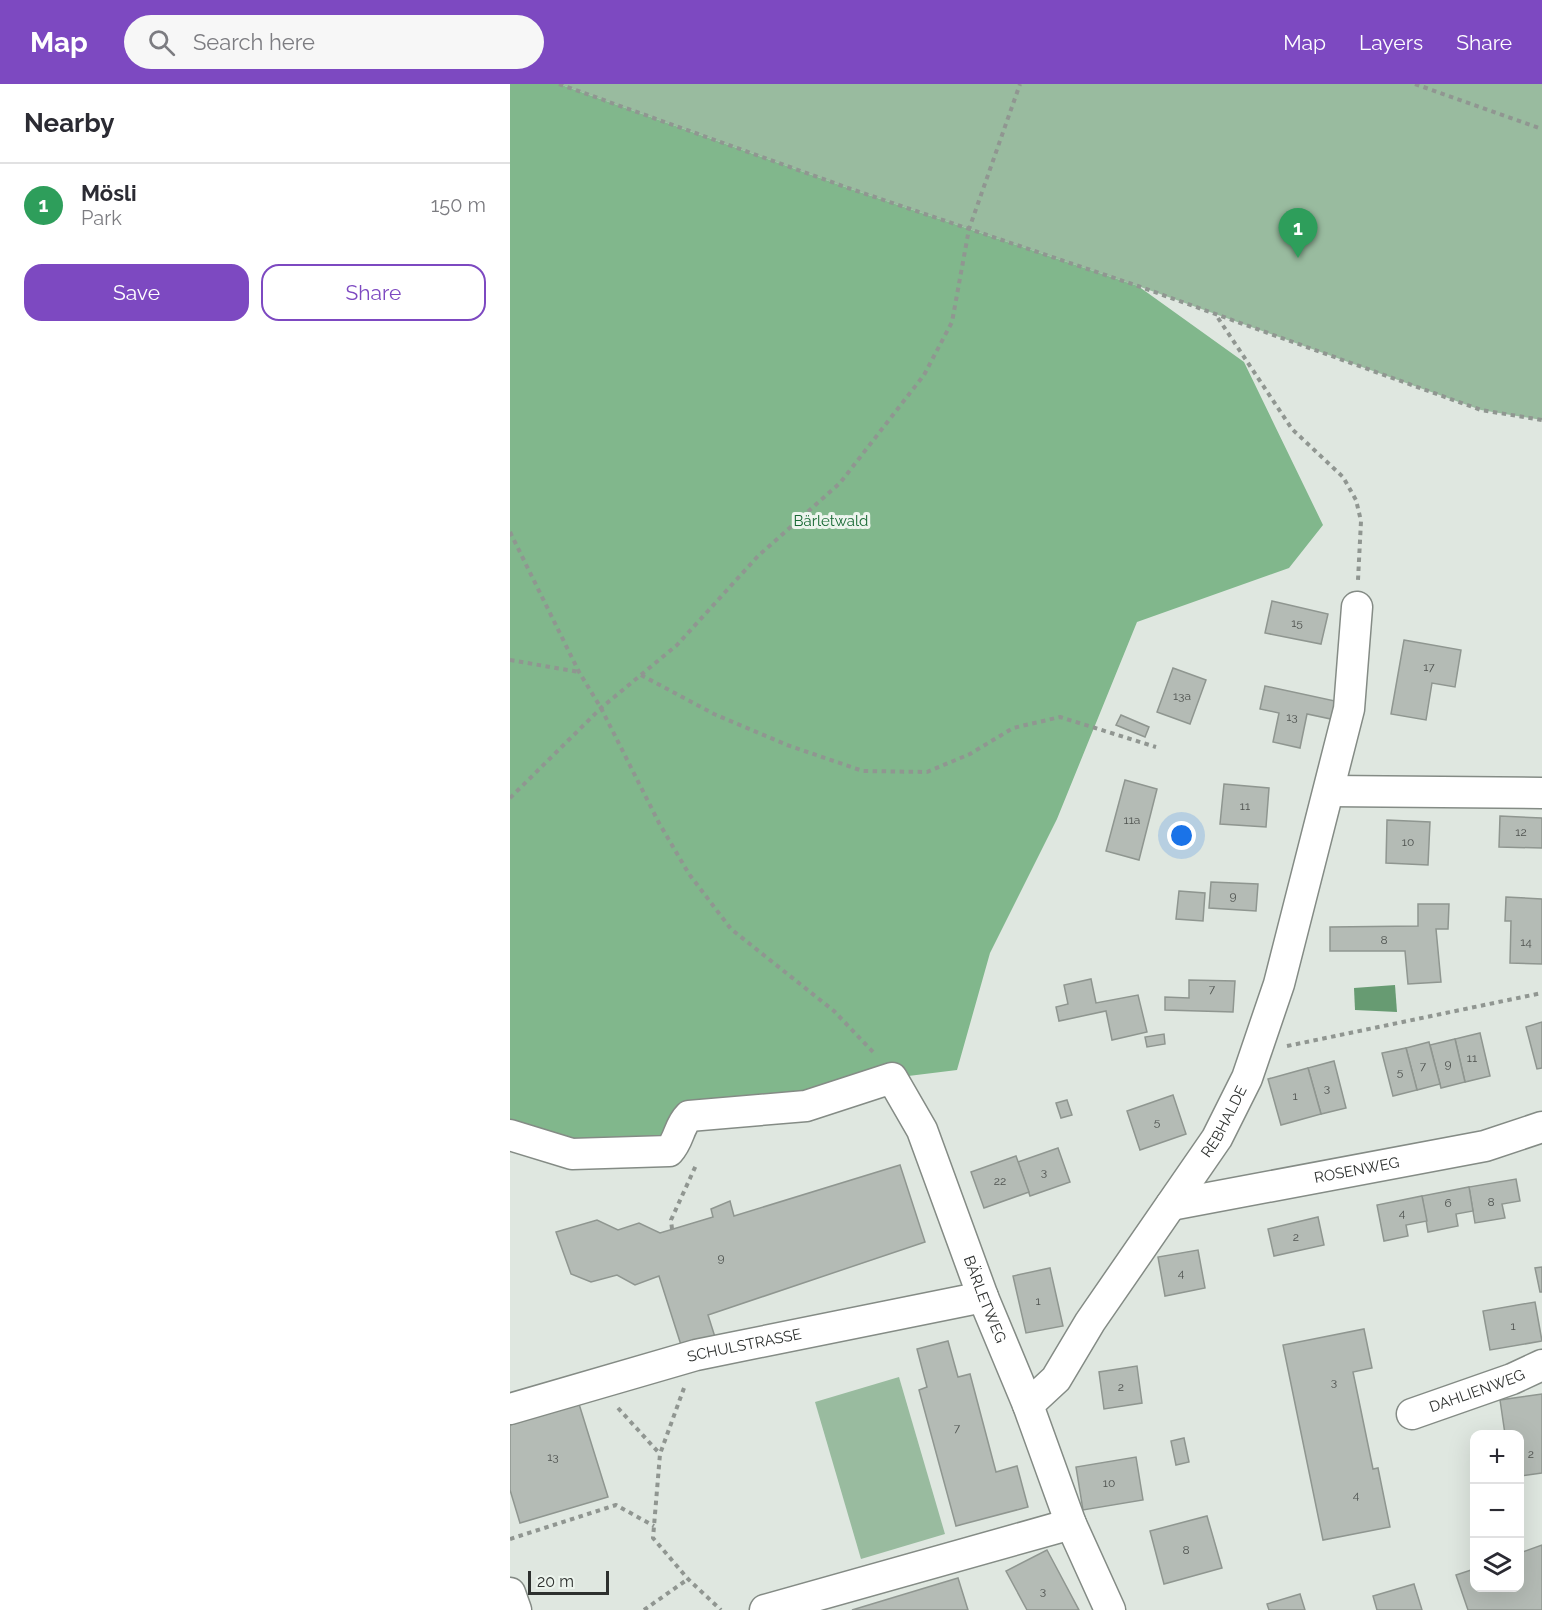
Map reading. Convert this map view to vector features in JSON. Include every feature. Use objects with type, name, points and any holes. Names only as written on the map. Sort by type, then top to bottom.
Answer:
[{"type":"street","name":"REBHALDE","points":[[1028,1405],[1056,1379],[1090,1322],[1217,1138],[1248,1078],[1280,984],[1349,709],[1357,607]]},
{"type":"street","points":[[1329,791],[1542,793]]},
{"type":"street","points":[[510,1135],[572,1154],[669,1151],[679,1141],[680,1126],[689,1116],[807,1106],[892,1078]]},
{"type":"street","name":"BÄRLETWEG","points":[[892,1078],[922,1130],[983,1297],[1028,1405],[1071,1524],[1110,1610]]},
{"type":"street","name":"ROSENWEG","points":[[1171,1205],[1485,1146],[1542,1127]]},
{"type":"street","name":"SCHULSTRASSE","points":[[510,1409],[696,1355],[983,1297]]},
{"type":"street","name":"DAHLIENWEG","points":[[1412,1414],[1512,1379],[1542,1365]]},
{"type":"street","points":[[765,1610],[1071,1524]]},
{"type":"street","points":[[510,1593],[516,1610]]},
{"type":"path","points":[[559,84],[850,189],[1138,286],[1218,317],[1301,344],[1481,410],[1542,420]]},
{"type":"path","points":[[510,798],[601,708],[677,645],[758,556],[840,483],[924,375],[952,322],[969,229],[1020,84]]},
{"type":"path","points":[[1415,84],[1542,129]]},
{"type":"path","points":[[1218,317],[1292,429],[1343,477],[1356,500],[1361,521],[1357,607]]},
{"type":"path","points":[[510,532],[579,672],[601,708],[659,823],[689,874],[731,929],[834,1011],[869,1045],[892,1078]]},
{"type":"path","points":[[510,660],[579,672]]},
{"type":"path","points":[[640,675],[714,714],[787,745],[862,771],[927,772],[970,754],[1013,729],[1060,717],[1156,747]]},
{"type":"path","points":[[1257,1052],[1542,993]]},
{"type":"path","points":[[672,1229],[671,1221],[699,1160]]},
{"type":"path","points":[[696,1355],[660,1454],[653,1538],[688,1579],[722,1610]]},
{"type":"path","points":[[596,1383],[660,1454]]},
{"type":"path","points":[[510,1539],[616,1505],[654,1526]]},
{"type":"path","points":[[644,1610],[688,1579]]},
{"type":"shaded area","points":[[559,84],[1542,84],[1542,420],[1481,410],[1138,286],[851,189]]},
{"type":"shaded area","points":[[1395,985],[1397,1012],[1355,1010],[1354,988]]},
{"type":"shaded area","points":[[899,1377],[945,1534],[861,1559],[815,1402]]},
{"type":"green space","name":"Bärletwald","points":[[510,84],[559,84],[851,189],[1138,286],[1244,362],[1323,525],[1289,568],[1137,622],[1057,819],[990,953],[957,1070],[892,1078],[689,1116],[669,1151],[510,1135]]},
{"type":"building","points":[[1272,601],[1328,614],[1321,644],[1265,633]]},
{"type":"building","points":[[1404,640],[1461,650],[1455,687],[1432,683],[1426,720],[1391,714]]},
{"type":"building","points":[[1173,668],[1206,680],[1190,724],[1157,712]]},
{"type":"building","points":[[1265,686],[1335,701],[1331,719],[1307,714],[1300,748],[1273,742],[1279,713],[1260,709]]},
{"type":"building","points":[[1121,715],[1149,727],[1145,737],[1116,725]]},
{"type":"building","points":[[1125,780],[1157,789],[1139,860],[1106,851]]},
{"type":"building","points":[[1224,784],[1269,788],[1266,827],[1220,824]]},
{"type":"building","points":[[1500,816],[1542,818],[1542,848],[1499,847]]},
{"type":"building","points":[[1387,820],[1430,822],[1428,865],[1386,863]]},
{"type":"building","points":[[1211,882],[1258,884],[1256,911],[1209,908]]},
{"type":"building","points":[[1179,891],[1205,893],[1203,921],[1176,919]]},
{"type":"building","points":[[1506,897],[1542,899],[1542,964],[1510,963],[1511,921],[1505,921]]},
{"type":"building","points":[[1418,904],[1449,904],[1448,929],[1436,929],[1441,982],[1408,984],[1405,951],[1330,951],[1330,927],[1418,926]]},
{"type":"building","points":[[1091,979],[1096,1003],[1138,995],[1147,1032],[1112,1040],[1106,1011],[1059,1021],[1056,1007],[1068,1004],[1064,985]]},
{"type":"building","points":[[1189,980],[1235,981],[1233,1012],[1165,1010],[1165,997],[1189,998]]},
{"type":"building","points":[[1542,1022],[1542,1068],[1537,1069],[1526,1027]]},
{"type":"building","points":[[1480,1033],[1490,1076],[1465,1082],[1455,1039]]},
{"type":"building","points":[[1164,1034],[1165,1044],[1147,1047],[1145,1037]]},
{"type":"building","points":[[1455,1039],[1465,1082],[1441,1088],[1430,1045]]},
{"type":"building","points":[[1429,1042],[1440,1084],[1417,1090],[1406,1048]]},
{"type":"building","points":[[1406,1048],[1417,1090],[1393,1096],[1382,1053]]},
{"type":"building","points":[[1334,1061],[1346,1108],[1321,1114],[1308,1068]]},
{"type":"building","points":[[1308,1068],[1321,1114],[1281,1125],[1268,1079]]},
{"type":"building","points":[[1173,1095],[1186,1134],[1140,1150],[1127,1111]]},
{"type":"building","points":[[1067,1100],[1072,1115],[1061,1118],[1056,1103]]},
{"type":"building","points":[[1058,1148],[1070,1182],[1030,1196],[1018,1162]]},
{"type":"building","points":[[1016,1156],[1029,1192],[984,1208],[971,1172]]},
{"type":"building","points":[[900,1165],[925,1242],[708,1315],[715,1337],[682,1348],[659,1276],[635,1285],[617,1275],[591,1282],[571,1274],[556,1232],[597,1220],[618,1230],[639,1223],[660,1233],[713,1217],[711,1209],[730,1201],[734,1216]]},
{"type":"building","points":[[1516,1179],[1520,1201],[1502,1204],[1505,1218],[1475,1223],[1469,1187]]},
{"type":"building","points":[[1469,1187],[1473,1211],[1456,1214],[1458,1226],[1428,1232],[1422,1196]]},
{"type":"building","points":[[1422,1196],[1427,1221],[1406,1225],[1408,1236],[1384,1241],[1377,1205]]},
{"type":"building","points":[[1318,1217],[1324,1245],[1274,1256],[1268,1229]]},
{"type":"building","points":[[1198,1250],[1205,1288],[1165,1296],[1158,1257]]},
{"type":"building","points":[[1542,1267],[1542,1292],[1540,1292],[1535,1268]]},
{"type":"building","points":[[1050,1268],[1063,1326],[1026,1333],[1013,1276]]},
{"type":"building","points":[[1535,1302],[1542,1341],[1490,1350],[1483,1311]]},
{"type":"building","points":[[1364,1329],[1372,1368],[1353,1372],[1373,1469],[1378,1468],[1390,1527],[1323,1540],[1283,1345]]},
{"type":"building","points":[[948,1341],[958,1377],[970,1374],[996,1472],[1017,1466],[1028,1507],[956,1526],[919,1390],[927,1387],[917,1349]]},
{"type":"building","points":[[1137,1366],[1142,1403],[1104,1409],[1099,1372]]},
{"type":"building","points":[[1542,1394],[1542,1473],[1524,1475],[1524,1430],[1504,1430],[1500,1400]]},
{"type":"building","points":[[579,1404],[608,1497],[520,1523],[510,1490],[510,1425]]},
{"type":"building","points":[[1184,1438],[1189,1462],[1176,1465],[1171,1441]]},
{"type":"building","points":[[1136,1457],[1143,1500],[1083,1510],[1076,1467]]},
{"type":"building","points":[[1207,1516],[1222,1568],[1164,1584],[1150,1531]]},
{"type":"building","points":[[1542,1545],[1542,1610],[1468,1610],[1456,1575],[1470,1570],[1470,1592],[1524,1592],[1524,1552]]},
{"type":"building","points":[[1047,1550],[1079,1610],[1027,1610],[1006,1571]]},
{"type":"building","points":[[958,1578],[968,1610],[852,1610]]},
{"type":"building","points":[[1414,1584],[1422,1610],[1377,1610],[1373,1596]]},
{"type":"building","points":[[1300,1594],[1305,1610],[1269,1610],[1267,1604]]},
{"type":"place","name":"Mösli","points":[[1298,258]]}]
